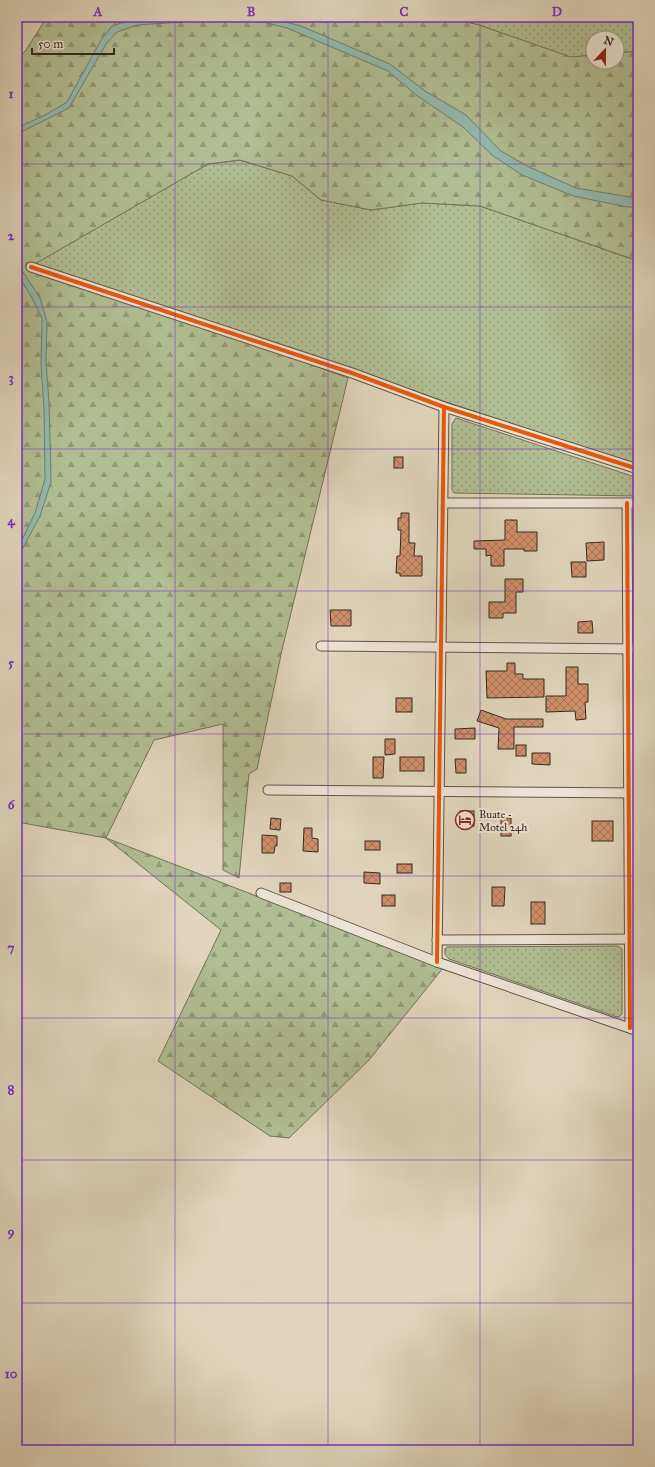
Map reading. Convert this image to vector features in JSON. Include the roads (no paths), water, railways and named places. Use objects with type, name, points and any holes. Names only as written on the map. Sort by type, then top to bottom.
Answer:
[{"type":"street","points":[[31,267],[352,373],[444,407],[638,469]]},
{"type":"street","points":[[437,962],[444,407]]},
{"type":"street","points":[[443,503],[638,503]]},
{"type":"street","points":[[261,893],[437,962],[634,1030],[633,793],[628,649],[627,503]]},
{"type":"street","points":[[321,646],[638,649]]},
{"type":"street","points":[[268,790],[633,793]]},
{"type":"street","points":[[437,940],[634,939]]},
{"type":"place","name":"Buate - Motel 24h","points":[[465,820]]}]
